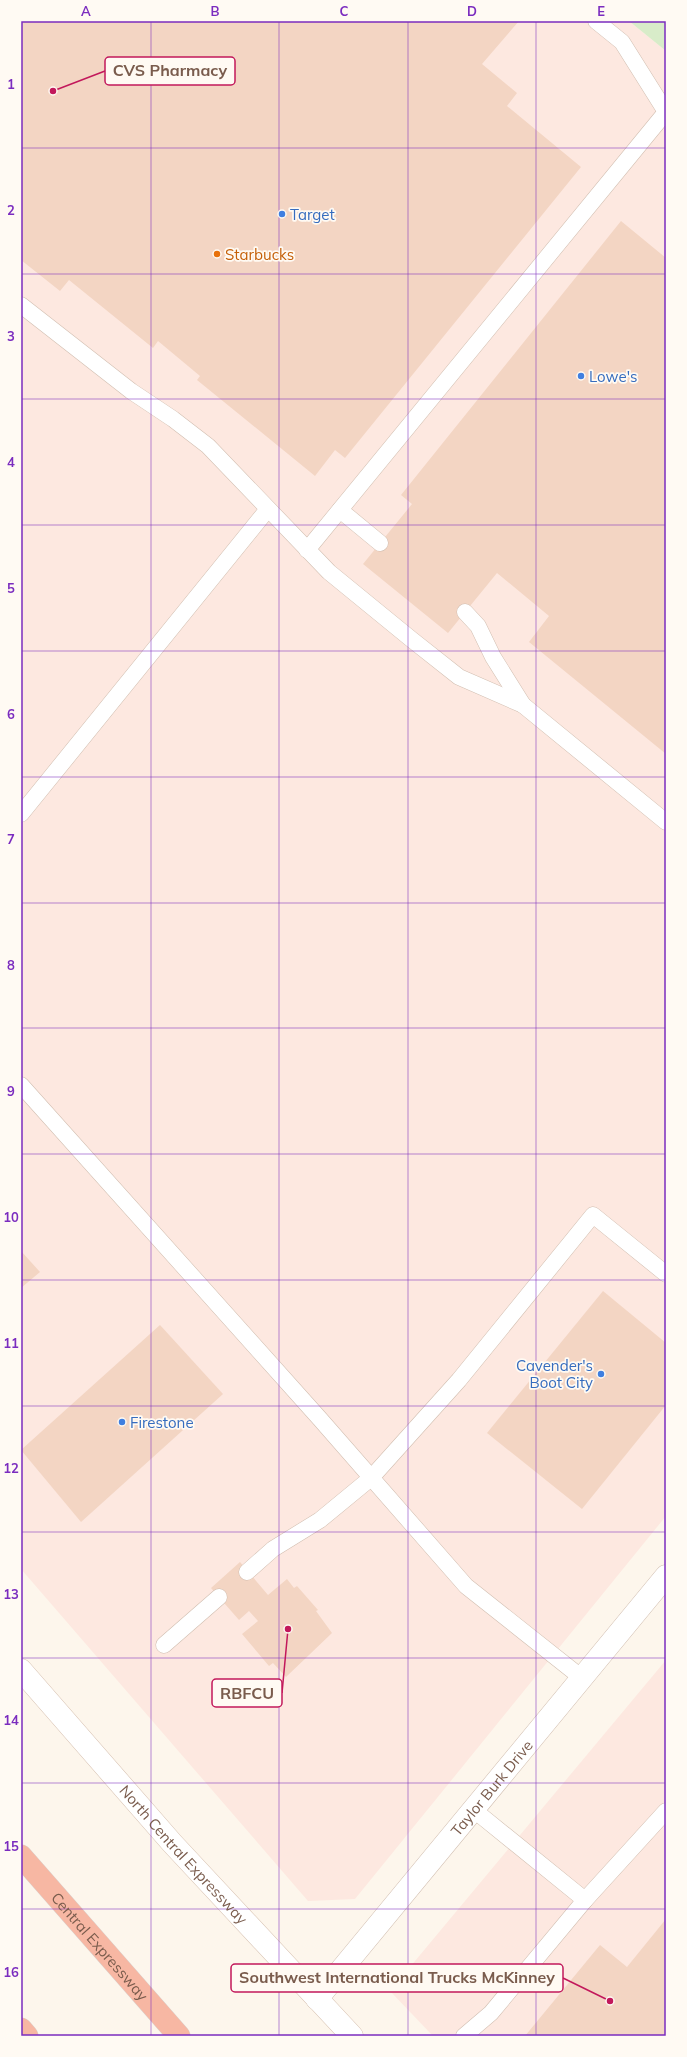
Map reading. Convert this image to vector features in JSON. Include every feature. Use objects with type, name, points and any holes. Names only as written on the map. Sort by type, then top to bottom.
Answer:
[{"type":"highway","name":"Central Expressway","points":[[21,1856],[179,2036]]},
{"type":"highway","points":[[21,2029],[27,2036]]},
{"type":"street","name":"Taylor Burk Drive","points":[[317,1999],[666,1576]]},
{"type":"street","name":"North Central Expressway","points":[[21,1670],[172,1842],[352,2036]]},
{"type":"lane","points":[[307,550],[666,112],[622,42],[596,21]]},
{"type":"lane","points":[[21,305],[125,386],[173,419],[208,446],[329,572],[459,677],[523,705],[666,822]]},
{"type":"lane","points":[[21,814],[268,509]]},
{"type":"lane","points":[[340,510],[380,543]]},
{"type":"lane","points":[[465,612],[478,626],[492,657],[523,705]]},
{"type":"lane","points":[[21,1084],[466,1586],[582,1678]]},
{"type":"lane","points":[[248,1572],[274,1549],[320,1520],[371,1478],[459,1380],[593,1215],[666,1274]]},
{"type":"lane","points":[[164,1645],[219,1597]]},
{"type":"lane","points":[[474,1810],[585,1900]]},
{"type":"lane","points":[[465,2036],[490,2013],[585,1900],[666,1811]]},
{"type":"shaded area","points":[[21,21],[629,21],[666,51],[666,1516],[355,1899],[308,1901],[21,1569]]},
{"type":"shaded area","points":[[666,1660],[666,2036],[433,2036],[390,1991]]},
{"type":"green space","points":[[629,21],[666,21],[666,51]]},
{"type":"building","name":"Target","points":[[21,21],[519,21],[482,64],[517,93],[507,106],[581,167],[345,458],[335,450],[315,476],[197,380],[200,376],[158,341],[153,348],[69,280],[60,291],[21,260]]},
{"type":"building","name":"Lowe's","points":[[621,221],[666,258],[666,754],[529,642],[549,616],[497,573],[448,633],[363,564],[412,504],[401,495]]},
{"type":"building","points":[[21,1251],[40,1272],[21,1288]]},
{"type":"building","name":"Cavender's Boot City","points":[[603,1291],[666,1343],[666,1405],[582,1509],[487,1433]]},
{"type":"building","name":"Firestone","points":[[160,1325],[223,1394],[81,1522],[21,1450]]},
{"type":"building","points":[[240,1562],[268,1595],[287,1579],[294,1588],[297,1586],[318,1610],[316,1611],[332,1633],[286,1677],[273,1663],[269,1666],[242,1634],[258,1621],[249,1611],[239,1620],[211,1588]]},
{"type":"building","points":[[666,1919],[666,2036],[525,2036],[600,1945],[627,1967]]},
{"type":"place","name":"CVS Pharmacy","points":[[53,91]]},
{"type":"place","name":"Target","points":[[282,214]]},
{"type":"place","name":"Starbucks","points":[[217,254]]},
{"type":"place","name":"Lowe's","points":[[581,376]]},
{"type":"place","name":"Cavender's Boot City","points":[[601,1374]]},
{"type":"place","name":"Firestone","points":[[122,1422]]},
{"type":"place","name":"RBFCU","points":[[288,1629]]},
{"type":"place","name":"Southwest International Trucks McKinney","points":[[610,2001]]}]
